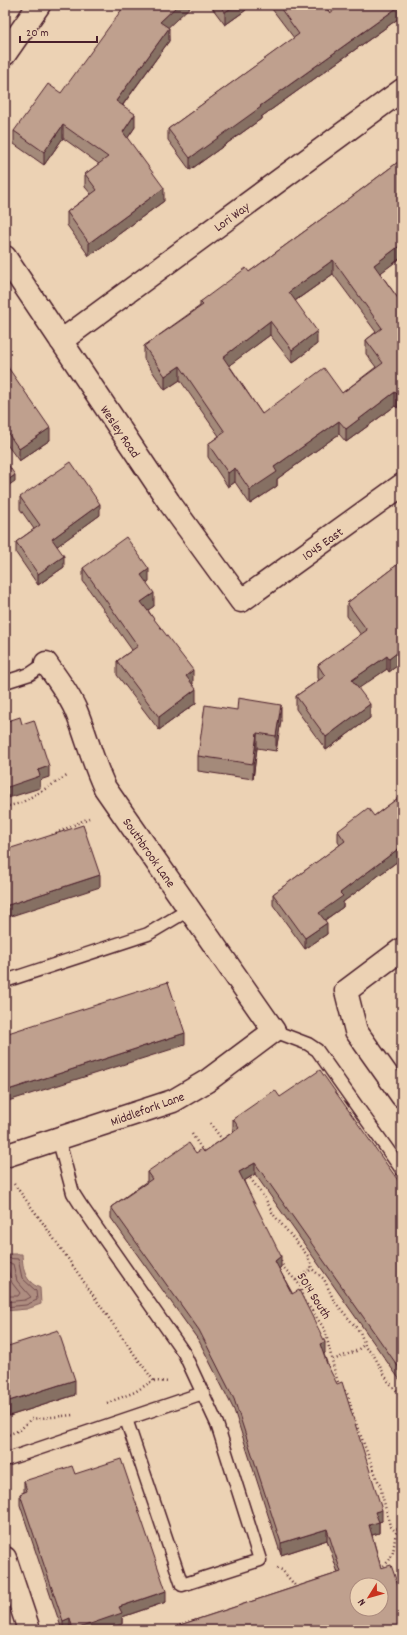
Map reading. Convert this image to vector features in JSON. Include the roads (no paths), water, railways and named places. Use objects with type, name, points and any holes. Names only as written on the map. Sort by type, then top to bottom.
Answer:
[{"type":"street","points":[[5,54],[39,5]]},
{"type":"street","name":"Lori Way","points":[[61,341],[402,90]]},
{"type":"street","name":"Wesley Road","points":[[5,257],[169,502],[241,601]]},
{"type":"street","name":"1045 East","points":[[241,601],[402,485]]},
{"type":"street","name":"Southbrook Lane","points":[[46,663],[69,697],[77,713],[96,769],[105,788],[274,1031]]},
{"type":"street","points":[[402,949],[346,991],[356,1031],[402,1096]]},
{"type":"street","name":"Middlefork Lane","points":[[5,1156],[173,1101],[207,1081],[274,1031]]},
{"type":"street","points":[[5,1558],[25,1629]]},
{"type":"lane","points":[[5,682],[30,674],[46,663]]},
{"type":"lane","points":[[5,981],[148,934],[190,909]]},
{"type":"lane","points":[[274,1031],[308,1044],[317,1050],[402,1170]]},
{"type":"lane","points":[[58,1138],[73,1193],[184,1353],[217,1424],[260,1560],[182,1585],[126,1419]]},
{"type":"lane","points":[[5,1460],[203,1393]]},
{"type":"water","points":[[5,1254],[22,1254],[25,1274],[31,1282],[40,1288],[41,1304],[27,1309],[5,1311]]}]
